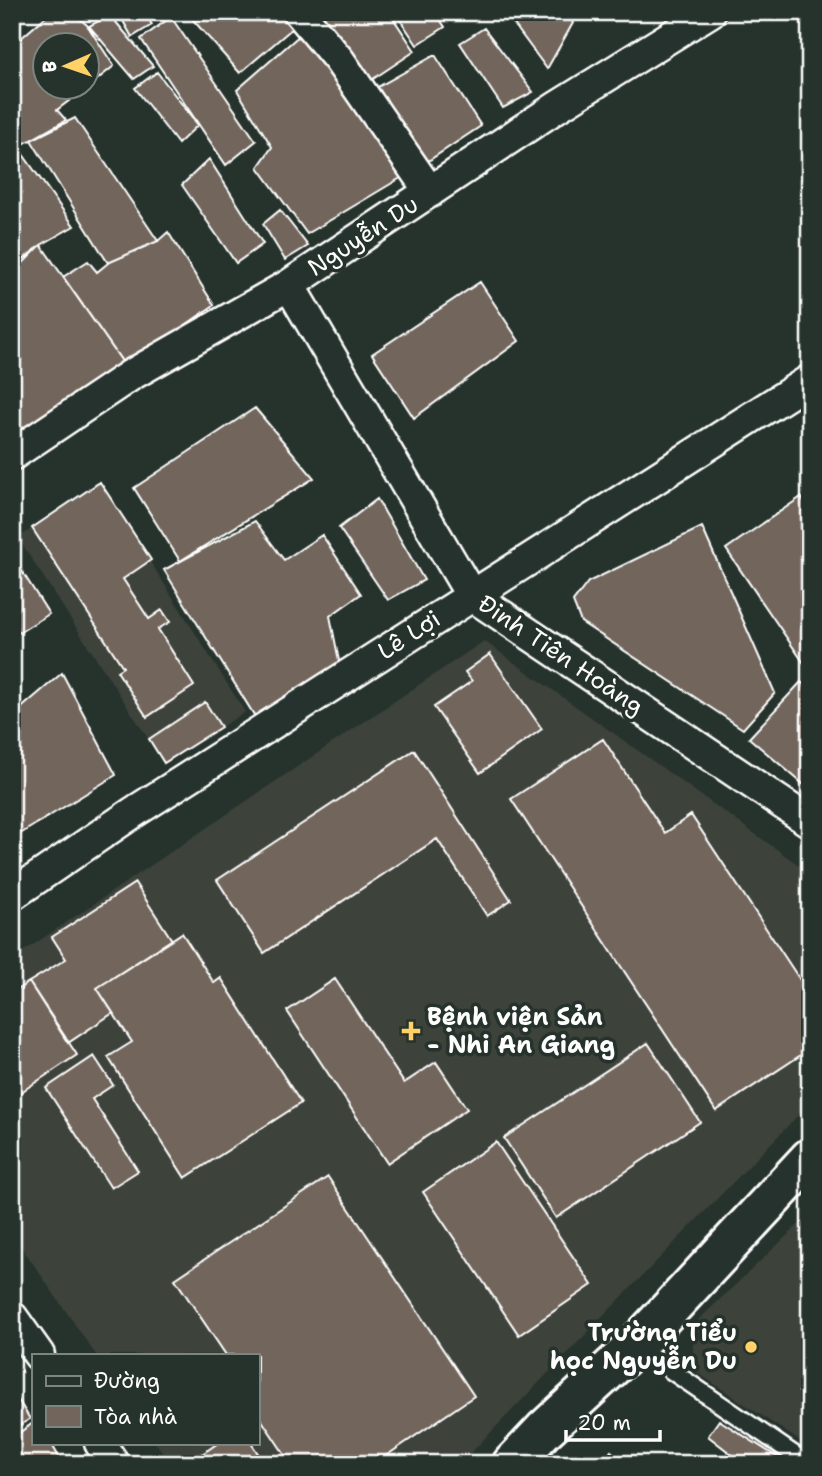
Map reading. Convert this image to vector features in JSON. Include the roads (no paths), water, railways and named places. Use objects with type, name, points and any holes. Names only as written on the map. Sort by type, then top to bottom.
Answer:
[{"type":"street","points":[[299,12],[339,60],[430,192]]},
{"type":"street","name":"Nguyễn Du","points":[[12,455],[131,375],[289,285],[568,100],[710,12]]},
{"type":"street","name":"Đinh Tiên Hoàng","points":[[289,285],[471,595],[810,822]]},
{"type":"street","name":"Lê Lợi","points":[[12,895],[134,812],[810,380]]},
{"type":"street","points":[[512,1464],[544,1430],[635,1346],[810,1158]]},
{"type":"street","points":[[12,1317],[38,1354]]},
{"type":"street","points":[[101,1444],[114,1464]]},
{"type":"lane","points":[[635,1346],[808,1464]]},
{"type":"place","name":"Bệnh viện Sản - Nhi An Giang","points":[[411,1031]]},
{"type":"place","name":"Trường Tiểu học Nguyễn Du","points":[[751,1347]]}]
